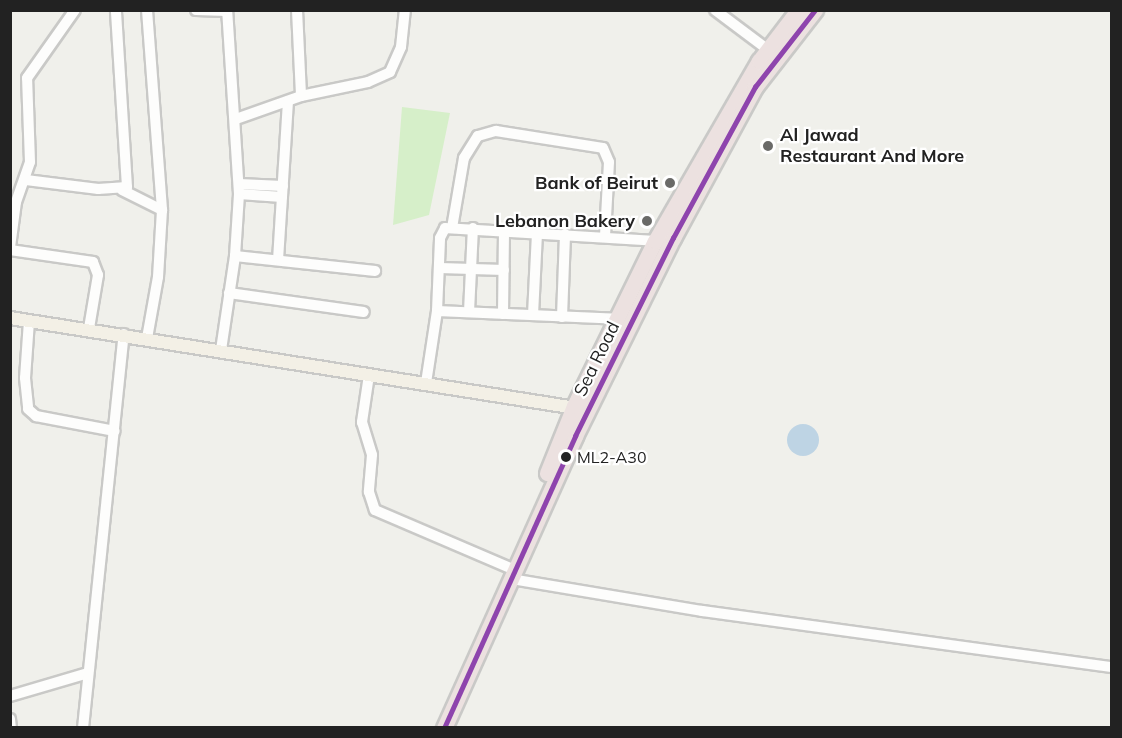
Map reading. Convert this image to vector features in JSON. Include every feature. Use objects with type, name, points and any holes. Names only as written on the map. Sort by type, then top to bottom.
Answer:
[{"type":"highway","name":"Sea Road","points":[[444,728],[581,409],[617,319],[655,241],[767,49],[798,10]]},
{"type":"highway","name":"Sea Road","points":[[581,409],[755,87],[814,10]]},
{"type":"highway","name":"Sea Road","points":[[434,728],[509,573]]},
{"type":"main road","points":[[10,318],[89,328],[581,409]]},
{"type":"street","points":[[75,10],[27,78],[30,162],[26,180],[16,202],[10,248],[93,262],[98,275],[89,328]]},
{"type":"street","points":[[116,10],[129,181],[122,190]]},
{"type":"street","points":[[147,10],[162,210],[158,277],[147,338]]},
{"type":"street","points":[[196,10],[227,11],[236,119],[239,189],[235,256],[221,350]]},
{"type":"street","points":[[297,10],[301,96]]},
{"type":"street","points":[[236,119],[301,96],[368,82],[390,72],[401,47],[405,10]]},
{"type":"street","points":[[715,10],[767,49]]},
{"type":"street","points":[[278,260],[288,101]]},
{"type":"street","points":[[452,228],[464,158],[483,132],[496,131],[603,148],[609,162],[605,235]]},
{"type":"street","points":[[26,180],[122,190],[162,210]]},
{"type":"street","points":[[239,189],[282,191]]},
{"type":"street","points":[[426,383],[437,310],[441,232],[452,228],[473,228],[605,235],[655,241]]},
{"type":"street","points":[[470,312],[473,228]]},
{"type":"street","points":[[503,314],[504,230]]},
{"type":"street","points":[[533,315],[537,232]]},
{"type":"street","points":[[562,317],[565,234]]},
{"type":"street","points":[[235,256],[375,271]]},
{"type":"street","points":[[440,268],[504,270]]},
{"type":"street","points":[[229,293],[364,312]]},
{"type":"street","points":[[437,310],[617,319]]},
{"type":"street","points":[[29,321],[25,378],[28,409],[36,416],[115,431]]},
{"type":"street","points":[[83,728],[124,334]]},
{"type":"street","points":[[369,375],[362,422],[372,455],[369,492],[375,510],[509,573],[702,611],[1112,667]]},
{"type":"street","points":[[10,696],[88,673]]},
{"type":"street","points":[[10,719],[11,728]]},
{"type":"green space","points":[[402,107],[450,113],[429,215],[393,225]]},
{"type":"water","points":[[803,424],[814,429],[819,440],[814,451],[803,456],[792,451],[787,440],[792,429]]},
{"type":"transit line","points":[[444,728],[575,436],[673,238],[755,87],[815,10]]},
{"type":"place","name":"Al Jawad Restaurant And More","points":[[768,146]]},
{"type":"place","name":"Bank of Beirut","points":[[670,183]]},
{"type":"place","name":"Lebanon Bakery","points":[[647,221]]},
{"type":"place","name":"ML2-A30","points":[[566,457]]}]
